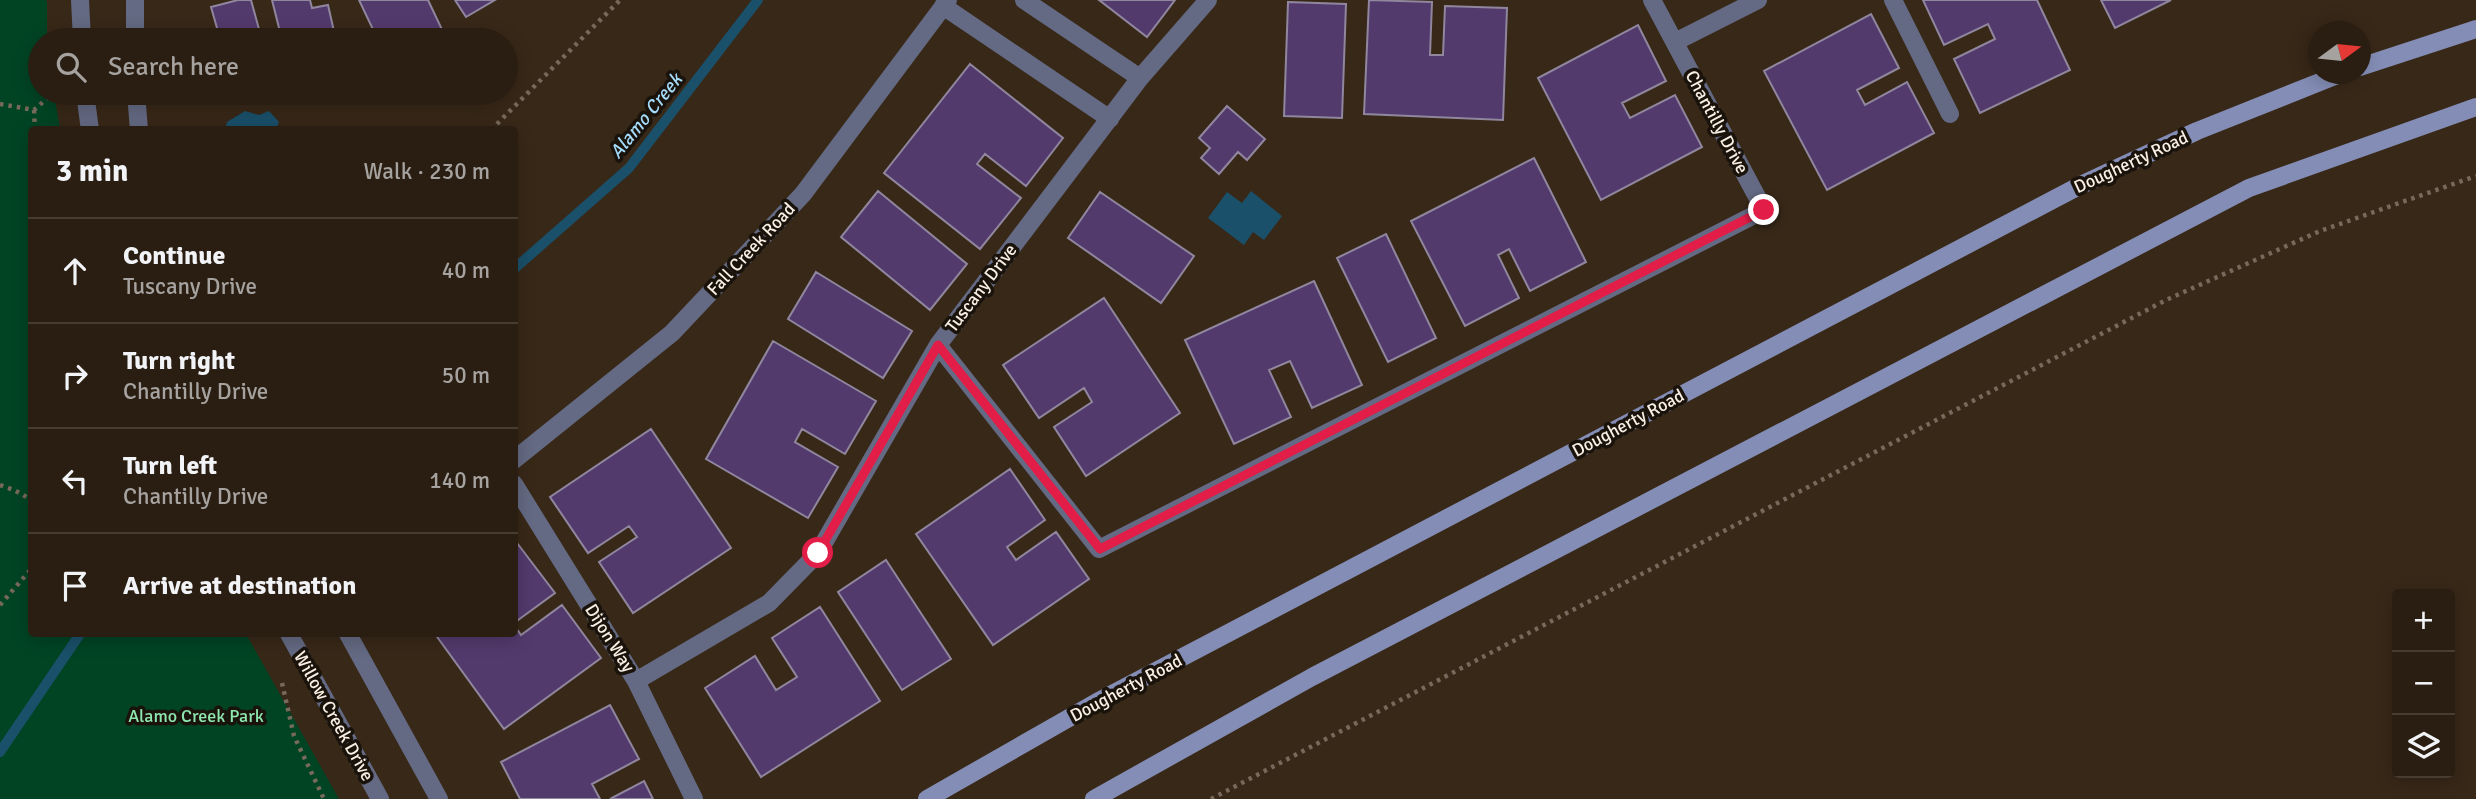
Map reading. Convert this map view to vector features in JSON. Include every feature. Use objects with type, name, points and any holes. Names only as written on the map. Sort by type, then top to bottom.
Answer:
[{"type":"main road","points":[[2371,63],[2476,29]]},
{"type":"main road","name":"Dougherty Road","points":[[928,799],[1097,702],[2081,185],[2197,131],[2315,84]]},
{"type":"main road","points":[[1094,799],[1324,671],[2249,188],[2476,107]]},
{"type":"street","points":[[80,0],[81,28]]},
{"type":"street","points":[[135,0],[135,28]]},
{"type":"street","points":[[1024,0],[1140,78]]},
{"type":"street","name":"Tuscany Drive","points":[[636,681],[769,603],[818,553],[938,345],[1140,78],[1209,0]]},
{"type":"street","name":"Chantilly Drive","points":[[938,345],[1100,549],[1764,210],[1652,0]]},
{"type":"street","points":[[1675,42],[1758,0]]},
{"type":"street","points":[[1893,0],[1950,114]]},
{"type":"street","points":[[946,3],[1110,119]]},
{"type":"street","name":"Fall Creek Road","points":[[518,457],[672,332],[803,194],[946,3]]},
{"type":"street","points":[[87,105],[89,126]]},
{"type":"street","points":[[137,105],[139,126]]},
{"type":"street","name":"Dijon Way","points":[[518,490],[636,681],[694,799]]},
{"type":"street","name":"Willow Creek Drive","points":[[291,637],[380,799]]},
{"type":"street","points":[[350,637],[439,799]]},
{"type":"path","points":[[518,103],[620,0]]},
{"type":"path","points":[[0,104],[34,110]]},
{"type":"path","points":[[34,110],[40,105]]},
{"type":"path","points":[[495,126],[516,105]]},
{"type":"path","points":[[34,110],[35,126]]},
{"type":"path","points":[[1211,799],[2166,300],[2320,231],[2476,176]]},
{"type":"path","points":[[0,485],[28,498]]},
{"type":"path","points":[[0,605],[28,573]]},
{"type":"path","points":[[281,677],[295,736],[324,799]]},
{"type":"green space","name":"Alamo Creek Park","points":[[0,0],[46,0],[47,28],[28,28],[28,105],[56,105],[60,126],[28,126],[28,637],[248,637],[339,799],[0,799]]},
{"type":"water","points":[[245,111],[259,115],[269,111],[279,122],[277,126],[226,126],[227,122]]},
{"type":"water","points":[[1251,191],[1282,216],[1264,240],[1253,232],[1244,245],[1208,218],[1227,192],[1242,203]]},
{"type":"building","points":[[238,0],[251,0],[259,28],[217,28],[211,7]]},
{"type":"building","points":[[272,0],[310,0],[312,8],[328,5],[333,28],[279,28]]},
{"type":"building","points":[[359,0],[428,0],[441,28],[372,28]]},
{"type":"building","points":[[455,0],[495,0],[466,17]]},
{"type":"building","points":[[1099,0],[1175,0],[1147,37]]},
{"type":"building","points":[[1369,0],[1432,2],[1430,55],[1443,55],[1445,6],[1507,8],[1503,120],[1364,114]]},
{"type":"building","points":[[1923,0],[2037,0],[2070,70],[1980,113],[1954,59],[1995,39],[1988,24],[1944,45]]},
{"type":"building","points":[[2101,0],[2171,0],[2115,28]]},
{"type":"building","points":[[1288,2],[1346,4],[1342,118],[1284,116]]},
{"type":"building","points":[[1871,14],[1899,68],[1857,90],[1865,105],[1907,82],[1934,133],[1827,190],[1764,71]]},
{"type":"building","points":[[1638,25],[1666,81],[1622,103],[1630,118],[1675,95],[1702,147],[1601,200],[1538,78]]},
{"type":"building","points":[[970,64],[1063,138],[1026,186],[985,154],[977,164],[1021,198],[980,249],[884,173]]},
{"type":"building","points":[[1227,106],[1265,139],[1247,160],[1238,152],[1219,174],[1201,158],[1210,148],[1199,138]]},
{"type":"building","points":[[1534,158],[1586,262],[1530,291],[1509,249],[1498,255],[1519,298],[1465,326],[1411,221]]},
{"type":"building","points":[[878,191],[967,264],[930,310],[841,237]]},
{"type":"building","points":[[1100,192],[1194,256],[1161,303],[1068,238]]},
{"type":"building","points":[[1386,234],[1436,338],[1388,362],[1337,258]]},
{"type":"building","points":[[816,272],[912,331],[883,378],[788,319]]},
{"type":"building","points":[[1314,281],[1362,385],[1312,408],[1290,361],[1269,370],[1291,417],[1234,444],[1185,340]]},
{"type":"building","points":[[1104,298],[1180,413],[1086,476],[1054,427],[1092,402],[1084,388],[1039,418],[1003,365]]},
{"type":"building","points":[[773,341],[876,401],[845,454],[802,429],[795,442],[838,467],[808,518],[706,459]]},
{"type":"building","points":[[651,429],[731,548],[633,613],[599,562],[637,537],[629,526],[588,553],[550,497]]},
{"type":"building","points":[[1010,469],[1045,520],[1007,547],[1016,560],[1056,532],[1089,579],[993,645],[916,534]]},
{"type":"building","points":[[518,544],[555,593],[518,620]]},
{"type":"building","points":[[886,560],[951,659],[902,690],[838,592]]},
{"type":"building","points":[[562,605],[601,658],[504,729],[437,637],[518,637],[518,631],[521,635]]},
{"type":"building","points":[[820,607],[880,701],[761,777],[705,688],[755,656],[776,690],[797,677],[772,638]]},
{"type":"building","points":[[610,705],[639,759],[592,784],[600,799],[520,799],[501,762]]},
{"type":"building","points":[[644,781],[653,799],[610,799]]},
{"type":"waterway","name":"Alamo Creek","points":[[518,265],[629,168],[758,0]]},
{"type":"waterway","name":"Alamo Creek","points":[[0,752],[78,637]]},
{"type":"route","points":[[818,553],[938,345],[1100,549],[1764,210]]}]
